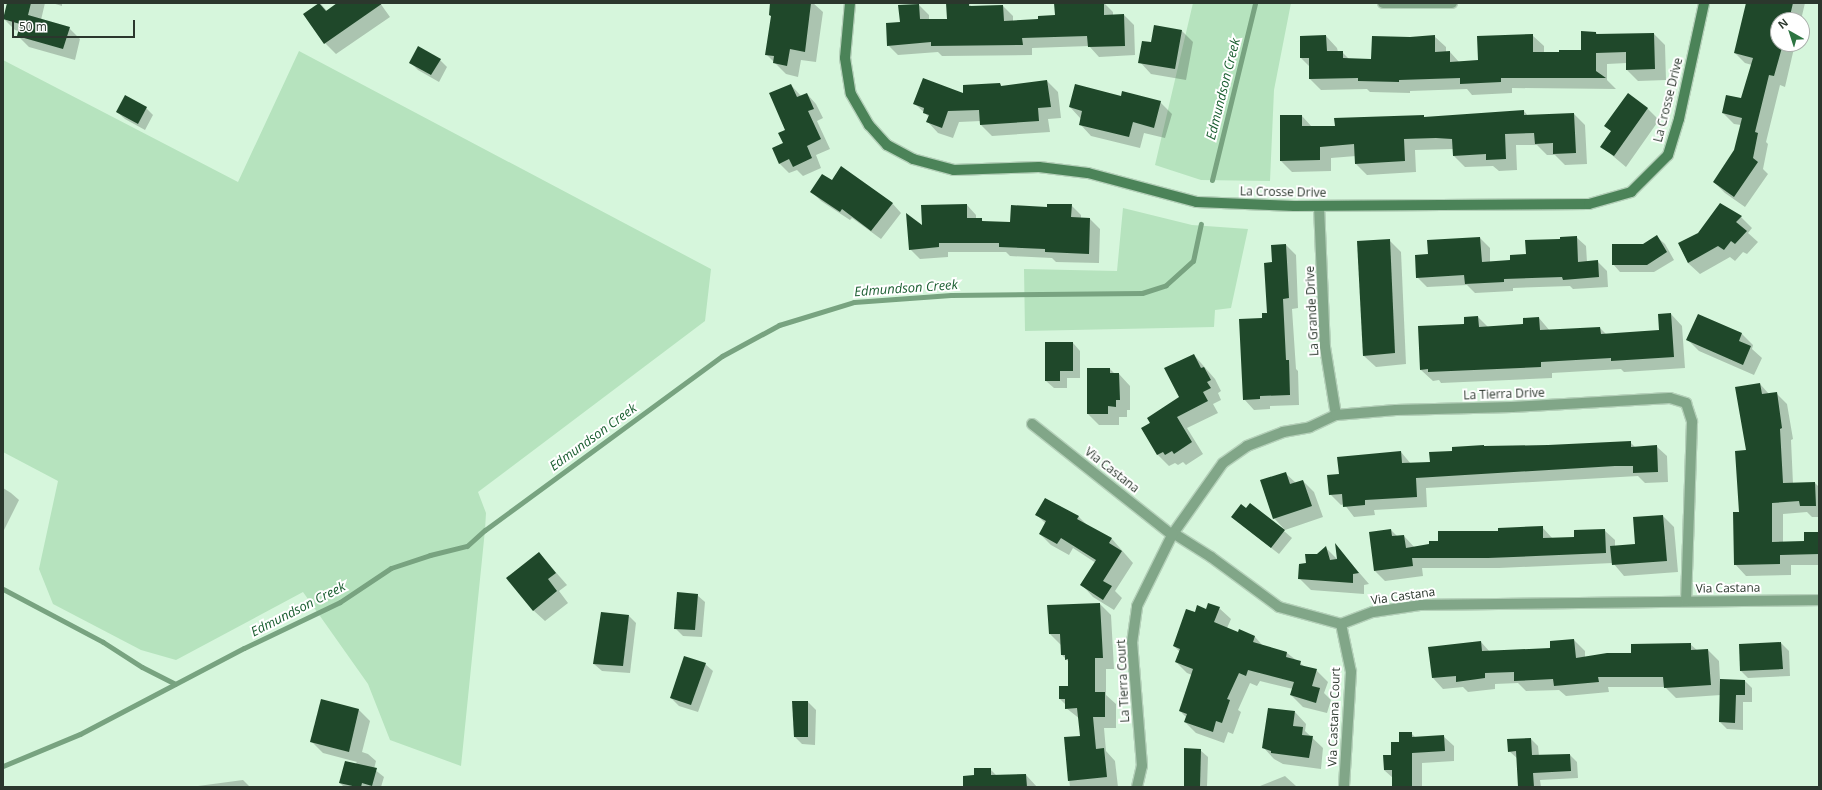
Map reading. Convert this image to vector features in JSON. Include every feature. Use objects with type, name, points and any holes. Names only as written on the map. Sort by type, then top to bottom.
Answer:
[{"type":"street","name":"La Crosse Drive","points":[[850,3],[845,58],[851,94],[869,125],[887,145],[913,159],[954,170],[1039,166],[1088,174],[1197,202],[1319,206],[1588,204],[1631,192],[1668,155],[1679,119],[1704,3]]},
{"type":"street","points":[[1383,3],[1452,3]]},
{"type":"street","name":"La Grande Drive","points":[[1319,206],[1325,347],[1336,415]]},
{"type":"street","name":"La Tierra Drive","points":[[1173,534],[1223,463],[1247,446],[1283,432],[1310,427],[1336,415],[1396,410],[1512,408],[1670,398],[1686,404],[1692,422],[1686,601]]},
{"type":"street","name":"Via Castana","points":[[1032,424],[1173,534],[1211,557],[1279,607],[1341,624],[1373,612],[1421,604],[1819,600]]},
{"type":"street","name":"La Tierra Court","points":[[1138,787],[1142,766],[1132,643],[1137,606],[1173,534]]},
{"type":"street","name":"Via Castana Court","points":[[1341,624],[1351,672],[1344,787]]},
{"type":"green space","points":[[1193,3],[1291,3],[1274,90],[1270,181],[1201,180],[1155,165]]},
{"type":"green space","points":[[299,51],[711,269],[705,321],[478,492],[486,513],[485,530],[461,766],[390,740],[368,684],[303,592],[176,660],[141,650],[53,604],[39,569],[58,481],[3,452],[3,60],[238,182]]},
{"type":"green space","points":[[1123,208],[1192,225],[1248,229],[1231,308],[1215,310],[1214,327],[1025,331],[1024,269],[1117,271]]},
{"type":"building","points":[[7,3],[31,3],[28,15],[70,27],[63,49],[17,36],[20,24],[3,19]]},
{"type":"building","points":[[319,3],[326,11],[337,3],[383,3],[324,44],[303,14]]},
{"type":"building","points":[[770,3],[811,3],[805,52],[790,49],[787,66],[773,63],[774,56],[765,55],[771,16],[769,15]]},
{"type":"building","points":[[946,3],[969,3],[969,6],[1003,5],[1004,21],[1038,19],[1038,16],[1055,15],[1054,3],[1104,3],[1104,15],[1124,14],[1125,46],[1088,47],[1087,36],[1022,38],[1023,45],[931,46],[931,42],[887,46],[886,23],[900,22],[898,5],[919,4],[920,19],[947,19]]},
{"type":"building","points":[[1746,3],[1793,3],[1791,12],[1770,12],[1770,52],[1781,52],[1774,76],[1769,75],[1755,132],[1758,133],[1753,158],[1758,162],[1734,197],[1713,182],[1734,150],[1742,118],[1722,113],[1726,95],[1741,98],[1753,58],[1734,53]]},
{"type":"building","points":[[1154,25],[1182,30],[1175,69],[1138,63],[1142,41],[1151,42]]},
{"type":"building","points":[[1581,31],[1596,32],[1596,34],[1654,33],[1655,69],[1626,70],[1626,52],[1596,53],[1596,71],[1606,78],[1501,78],[1501,82],[1460,84],[1460,78],[1399,80],[1399,82],[1358,81],[1358,78],[1309,79],[1309,58],[1300,58],[1300,36],[1326,35],[1327,51],[1343,51],[1343,58],[1371,59],[1372,36],[1410,37],[1435,35],[1435,52],[1450,51],[1450,62],[1478,60],[1477,36],[1533,34],[1533,52],[1559,52],[1559,50],[1581,50]]},
{"type":"building","points":[[418,46],[441,59],[431,75],[409,63]]},
{"type":"building","points":[[923,78],[963,93],[963,85],[1000,83],[1001,86],[1047,80],[1051,107],[1038,108],[1039,121],[980,125],[979,110],[948,111],[942,128],[926,122],[929,115],[923,113],[924,108],[913,104]]},
{"type":"building","points":[[791,84],[797,97],[807,93],[814,109],[808,111],[821,139],[807,146],[812,158],[793,167],[789,159],[779,164],[772,148],[783,143],[778,133],[785,130],[769,93]]},
{"type":"building","points":[[1075,84],[1121,96],[1122,91],[1161,101],[1154,128],[1133,122],[1129,137],[1079,125],[1082,111],[1069,107]]},
{"type":"building","points":[[1628,93],[1648,108],[1614,156],[1600,147],[1611,131],[1604,126]]},
{"type":"building","points":[[125,95],[147,107],[138,124],[116,112]]},
{"type":"building","points":[[1524,110],[1524,115],[1574,113],[1576,153],[1553,154],[1553,143],[1535,144],[1534,133],[1505,134],[1506,159],[1486,160],[1486,154],[1453,156],[1452,139],[1436,138],[1404,139],[1405,161],[1355,164],[1354,144],[1320,147],[1320,160],[1280,161],[1280,115],[1302,115],[1302,126],[1335,126],[1334,118],[1424,115],[1424,117]]},
{"type":"building","points":[[841,166],[893,203],[871,231],[842,209],[840,212],[810,192],[822,174],[832,180]]},
{"type":"building","points":[[1720,203],[1742,216],[1736,222],[1747,231],[1735,244],[1731,241],[1724,250],[1718,246],[1688,263],[1678,243],[1698,233]]},
{"type":"building","points":[[967,204],[967,218],[982,218],[982,221],[1010,222],[1011,205],[1047,207],[1047,204],[1072,204],[1071,217],[1090,218],[1089,254],[1045,252],[1045,249],[999,247],[999,243],[939,243],[939,247],[909,250],[906,213],[922,225],[921,205]]},
{"type":"building","points":[[1657,235],[1667,252],[1647,265],[1612,265],[1612,244],[1643,244]]},
{"type":"building","points":[[1577,236],[1578,262],[1598,260],[1599,277],[1563,280],[1562,277],[1504,279],[1504,282],[1465,284],[1464,275],[1416,278],[1415,255],[1428,254],[1427,240],[1480,237],[1482,262],[1510,260],[1510,255],[1526,254],[1525,240],[1560,239],[1560,237]]},
{"type":"building","points":[[1390,239],[1395,353],[1363,356],[1357,241]]},
{"type":"building","points":[[1286,244],[1289,298],[1283,299],[1286,360],[1289,360],[1290,395],[1260,396],[1260,399],[1243,400],[1239,319],[1262,318],[1262,313],[1267,313],[1264,263],[1272,262],[1271,245]]},
{"type":"building","points":[[1671,313],[1674,357],[1611,361],[1611,358],[1541,362],[1541,367],[1428,372],[1428,369],[1420,370],[1418,326],[1464,324],[1464,317],[1478,316],[1479,327],[1523,324],[1523,318],[1539,317],[1540,330],[1600,327],[1601,334],[1659,330],[1658,314]]},
{"type":"building","points":[[1698,314],[1742,333],[1739,341],[1751,346],[1743,365],[1686,340]]},
{"type":"building","points":[[1045,342],[1073,342],[1073,371],[1060,371],[1060,381],[1045,381]]},
{"type":"building","points":[[1194,354],[1201,368],[1204,367],[1211,380],[1207,382],[1211,388],[1203,392],[1208,401],[1177,417],[1192,442],[1174,454],[1172,451],[1165,455],[1163,452],[1157,455],[1141,428],[1150,423],[1147,418],[1179,397],[1164,368]]},
{"type":"building","points":[[1087,368],[1110,368],[1110,373],[1119,373],[1120,400],[1116,400],[1116,407],[1108,406],[1108,414],[1087,414]]},
{"type":"building","points":[[1760,383],[1762,394],[1777,392],[1782,428],[1780,429],[1783,483],[1815,482],[1816,506],[1800,506],[1799,501],[1772,503],[1772,542],[1804,541],[1804,532],[1819,532],[1819,554],[1780,555],[1780,564],[1734,565],[1733,512],[1739,512],[1735,451],[1746,450],[1735,387]]},
{"type":"building","points":[[1631,441],[1631,447],[1657,445],[1658,472],[1633,473],[1633,466],[1615,466],[1416,478],[1417,497],[1365,500],[1365,505],[1343,507],[1342,494],[1329,495],[1327,475],[1339,474],[1337,457],[1401,451],[1402,463],[1430,462],[1429,452],[1452,451],[1452,447],[1484,445],[1548,445]]},
{"type":"building","points":[[1286,472],[1290,484],[1303,480],[1312,506],[1273,519],[1260,480]]},
{"type":"building","points":[[1045,498],[1079,516],[1077,519],[1112,538],[1109,543],[1122,551],[1103,581],[1112,586],[1103,600],[1080,585],[1096,560],[1061,538],[1057,544],[1039,534],[1046,521],[1035,515]]},
{"type":"building","points":[[1250,503],[1285,530],[1271,548],[1231,517],[1241,504],[1246,508]]},
{"type":"building","points":[[1663,515],[1667,561],[1612,565],[1610,546],[1635,544],[1633,517]]},
{"type":"building","points":[[1543,526],[1543,538],[1574,537],[1574,530],[1605,529],[1606,553],[1488,558],[1412,558],[1413,566],[1374,571],[1369,532],[1391,529],[1392,536],[1404,535],[1406,548],[1429,544],[1429,541],[1438,541],[1438,531],[1498,531],[1498,528]]},
{"type":"building","points":[[1335,543],[1359,573],[1353,574],[1353,583],[1298,579],[1299,564],[1306,563],[1305,554],[1317,554],[1326,546],[1330,560],[1337,559]]},
{"type":"building","points":[[539,552],[556,573],[548,579],[557,591],[533,611],[506,578]]},
{"type":"building","points":[[677,592],[698,594],[695,630],[674,629]]},
{"type":"building","points":[[1100,603],[1103,658],[1095,658],[1095,692],[1105,692],[1105,717],[1093,717],[1096,749],[1104,748],[1107,777],[1068,781],[1064,737],[1080,736],[1077,708],[1065,709],[1065,699],[1059,699],[1059,686],[1068,686],[1068,659],[1065,660],[1065,655],[1061,655],[1060,634],[1049,634],[1047,605]]},
{"type":"building","points":[[1208,603],[1220,607],[1214,622],[1238,632],[1239,629],[1255,636],[1253,642],[1287,652],[1286,657],[1301,661],[1300,665],[1317,669],[1312,686],[1320,688],[1316,703],[1290,695],[1294,682],[1248,670],[1246,676],[1239,673],[1227,699],[1230,700],[1222,723],[1216,721],[1213,732],[1184,722],[1187,714],[1179,711],[1193,669],[1175,662],[1180,649],[1173,646],[1186,609],[1195,612],[1197,605],[1206,609]]},
{"type":"building","points":[[601,612],[629,615],[623,666],[593,664]]},
{"type":"building","points":[[1574,639],[1576,658],[1607,653],[1631,653],[1631,644],[1691,643],[1691,650],[1708,649],[1711,685],[1664,688],[1663,677],[1598,677],[1599,682],[1554,686],[1553,679],[1514,681],[1514,672],[1485,673],[1485,678],[1456,682],[1456,676],[1432,678],[1428,647],[1481,641],[1482,651],[1550,648],[1550,641]]},
{"type":"building","points":[[1781,642],[1783,669],[1740,671],[1739,644]]},
{"type":"building","points":[[684,656],[706,663],[691,705],[670,698]]},
{"type":"building","points":[[1720,679],[1745,680],[1745,695],[1736,695],[1735,723],[1719,722]]},
{"type":"building","points":[[321,699],[359,709],[349,752],[310,742]]},
{"type":"building","points":[[792,701],[808,701],[808,737],[794,737]]},
{"type":"building","points":[[1268,708],[1295,711],[1293,726],[1303,727],[1302,735],[1313,736],[1309,758],[1271,753],[1271,751],[1262,748]]},
{"type":"building","points":[[1399,732],[1412,732],[1412,737],[1444,735],[1445,751],[1412,753],[1412,787],[1392,787],[1392,770],[1384,770],[1383,755],[1391,755],[1391,742],[1399,742]]},
{"type":"building","points":[[1531,738],[1532,755],[1570,754],[1571,771],[1533,773],[1534,787],[1518,787],[1516,751],[1508,752],[1507,739]]},
{"type":"building","points":[[1184,748],[1201,749],[1200,787],[1184,787]]},
{"type":"building","points":[[345,761],[377,768],[372,786],[362,783],[361,787],[357,787],[339,783]]},
{"type":"building","points":[[974,768],[991,768],[991,775],[1026,774],[1027,787],[963,787],[963,776],[974,775]]},
{"type":"waterway","name":"Edmundson Creek","points":[[1212,180],[1255,3]]},
{"type":"waterway","name":"Edmundson Creek","points":[[3,766],[80,734],[244,648],[340,602],[391,568],[430,555],[467,546],[485,530],[722,356],[779,325],[854,302],[951,295],[1142,293],[1166,285],[1193,261],[1201,224]]},
{"type":"waterway","points":[[3,589],[103,642],[142,667],[175,684]]}]
